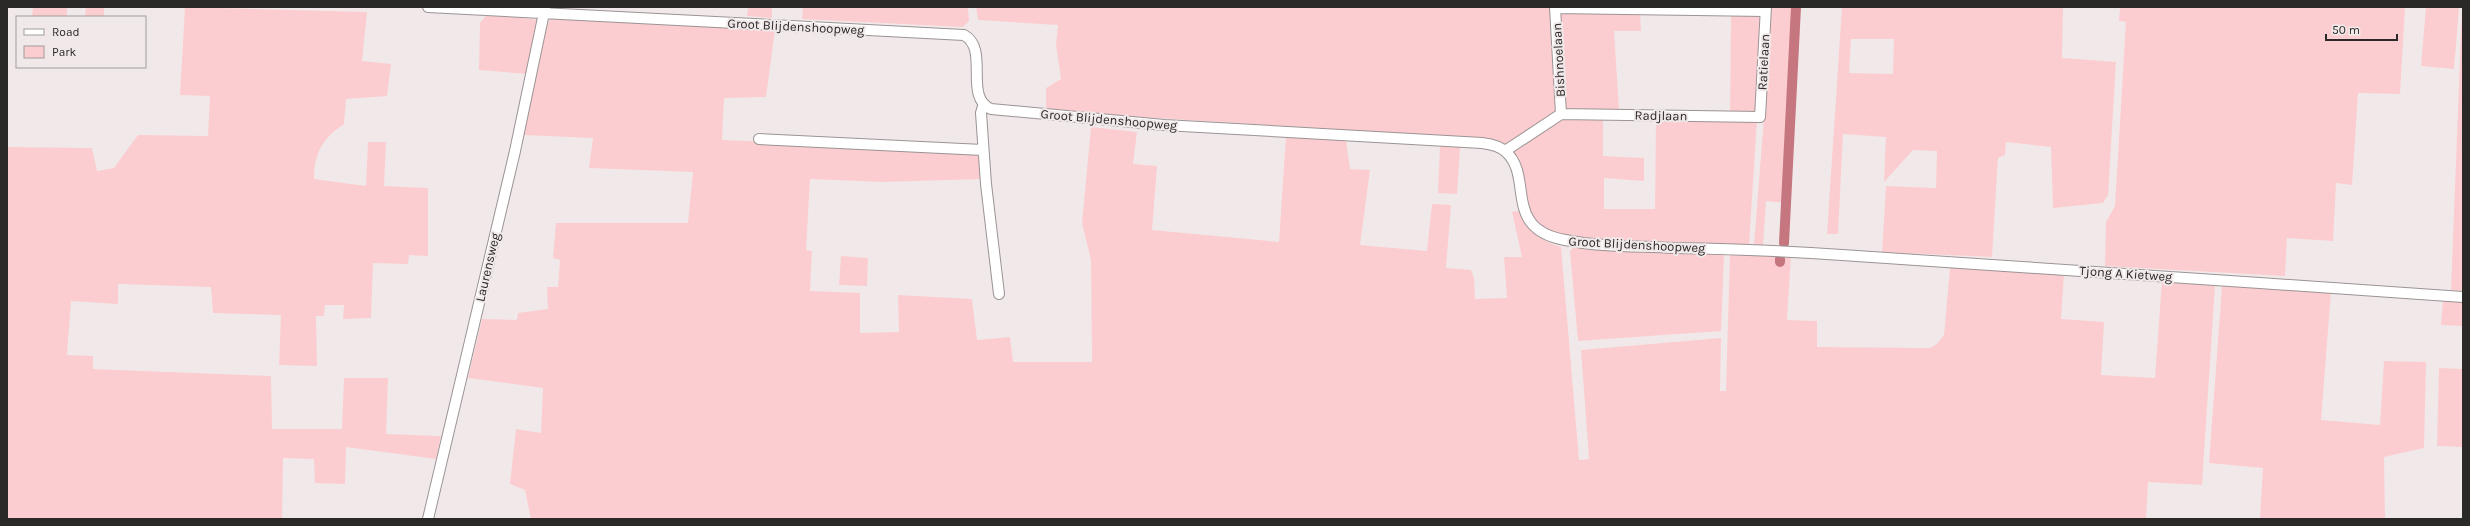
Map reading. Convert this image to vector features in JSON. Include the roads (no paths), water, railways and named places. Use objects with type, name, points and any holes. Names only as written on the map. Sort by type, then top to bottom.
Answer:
[{"type":"street","name":"Groot Blijdenshoopweg","points":[[428,7],[545,10],[964,35],[969,38],[975,50],[979,97],[983,106],[991,109],[1164,124],[1482,143],[1505,151],[1513,160],[1522,205],[1528,219],[1542,232],[1553,237],[1587,243],[1789,252]]},
{"type":"street","points":[[1555,7],[1766,9]]},
{"type":"street","name":"Bishnoelaan","points":[[1555,7],[1561,114]]},
{"type":"street","name":"Ratielaan","points":[[1760,117],[1766,9]]},
{"type":"street","name":"Laurensweg","points":[[428,519],[515,151],[545,10]]},
{"type":"street","points":[[983,106],[980,114],[983,150],[999,294]]},
{"type":"street","points":[[1505,151],[1561,114]]},
{"type":"street","name":"Radjlaan","points":[[1561,114],[1760,117]]},
{"type":"street","points":[[759,139],[983,150]]},
{"type":"street","name":"Tjong A Kietweg","points":[[1789,252],[2072,269],[2463,296]]},
{"type":"waterway","points":[[1784,243],[1796,7]]}]
